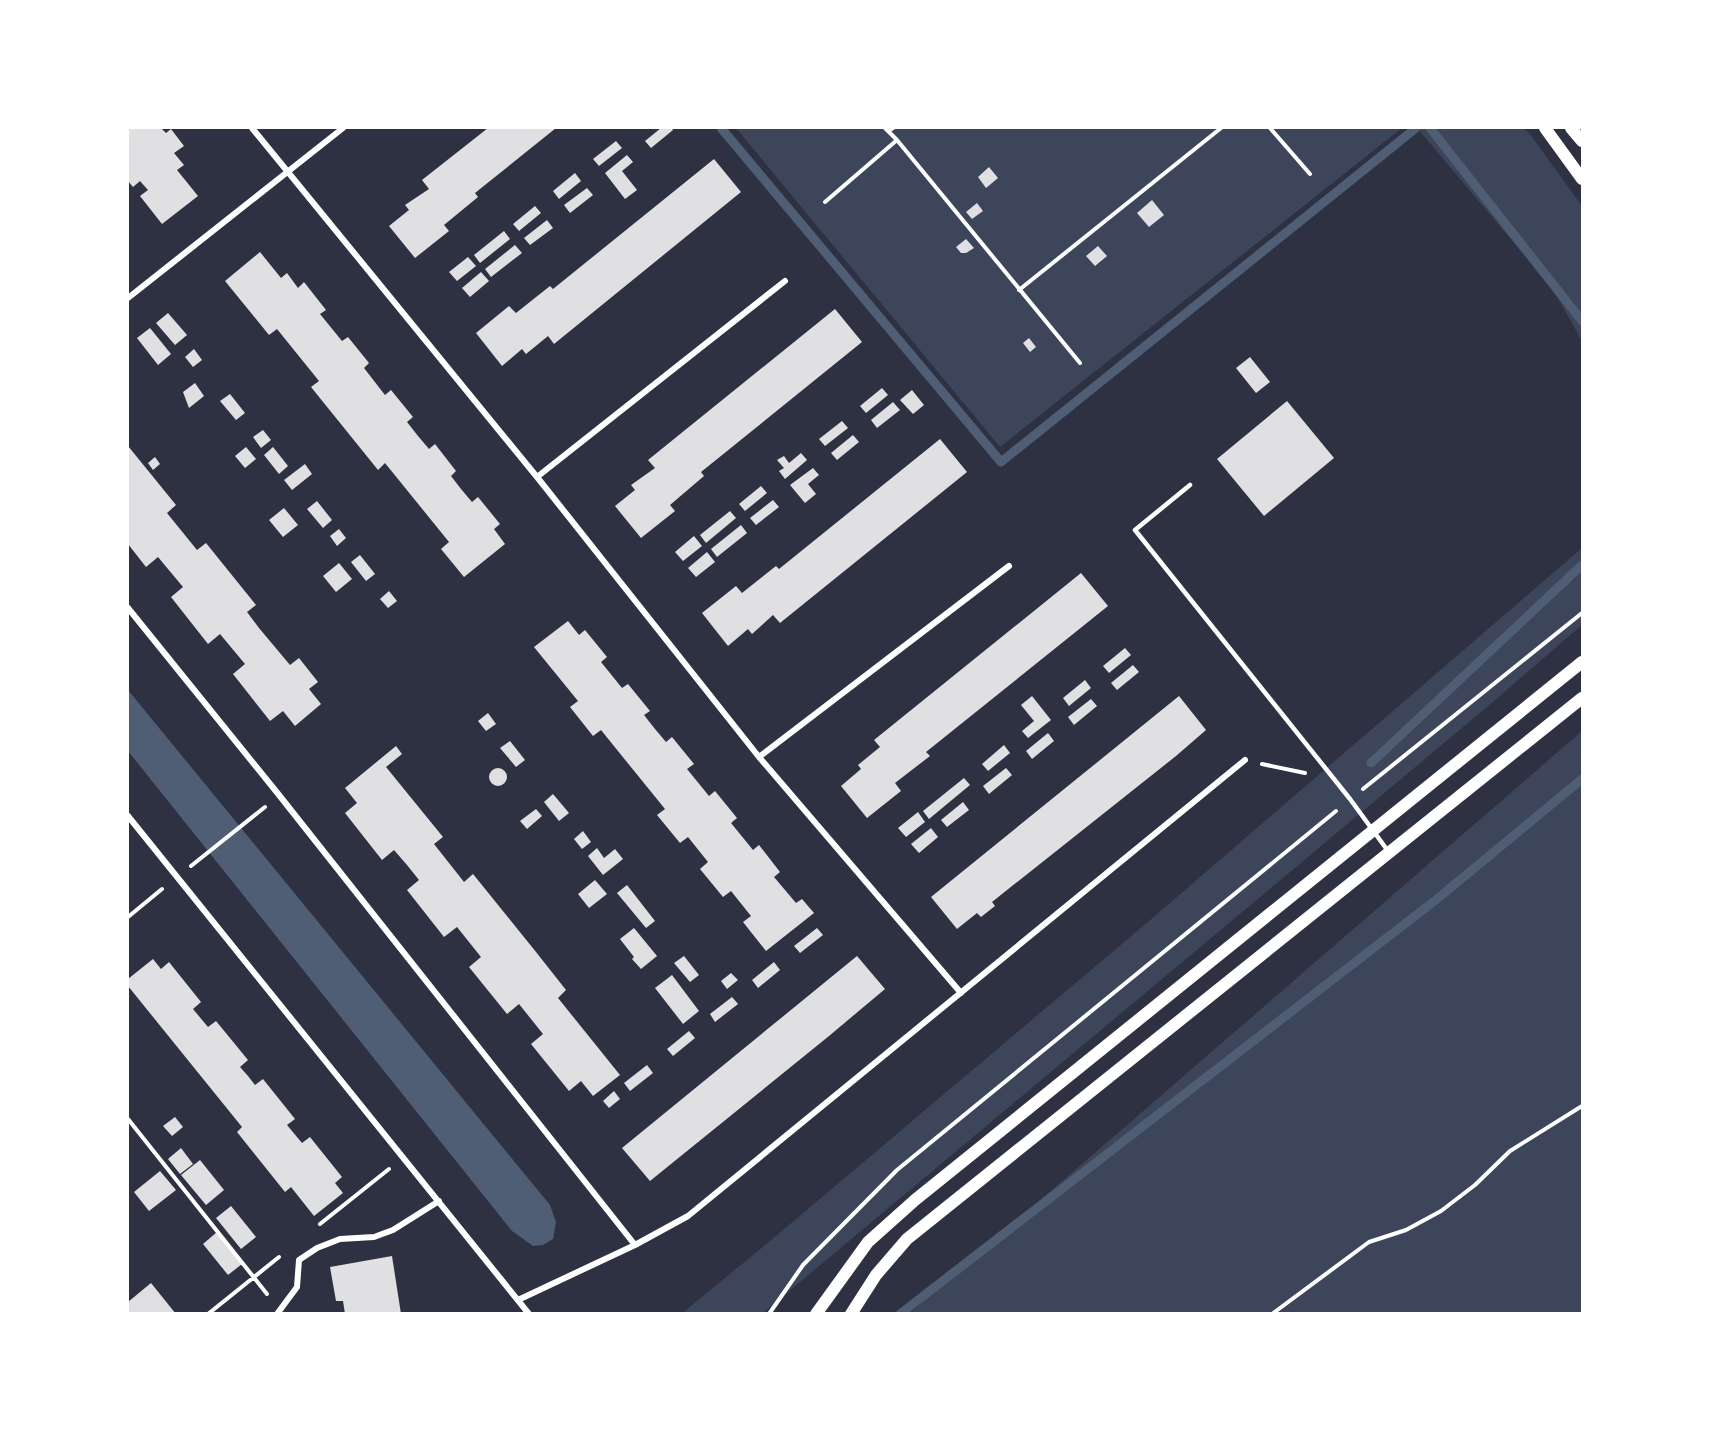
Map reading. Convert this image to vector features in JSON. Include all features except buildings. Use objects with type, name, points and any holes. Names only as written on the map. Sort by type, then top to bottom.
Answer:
[{"type":"main road","points":[[1545,128],[1582,179]]},
{"type":"main road","points":[[1571,128],[1582,141]]},
{"type":"main road","points":[[816,1314],[868,1242],[915,1200],[1582,662]]},
{"type":"main road","points":[[851,1314],[876,1275],[907,1239],[1582,699]]},
{"type":"street","points":[[252,128],[537,477],[759,757],[961,993]]},
{"type":"street","points":[[128,298],[344,128]]},
{"type":"street","points":[[537,477],[785,281]]},
{"type":"street","points":[[759,757],[1008,566]]},
{"type":"street","points":[[128,608],[272,786],[635,1245]]},
{"type":"street","points":[[518,1300],[635,1245],[688,1216],[1245,760]]},
{"type":"street","points":[[128,816],[529,1314]]},
{"type":"street","points":[[279,1312],[297,1287],[299,1260],[317,1248],[340,1239],[374,1236],[393,1230],[439,1201]]},
{"type":"lane","points":[[1190,485],[1135,530],[1350,799],[1389,853]]},
{"type":"path","points":[[886,129],[893,128]]},
{"type":"path","points":[[1019,290],[1221,128]]},
{"type":"path","points":[[1270,128],[1310,174]]},
{"type":"path","points":[[886,129],[1080,363]]},
{"type":"path","points":[[825,202],[897,140]]},
{"type":"path","points":[[769,1314],[803,1265],[897,1170],[1350,799],[1582,614]]},
{"type":"path","points":[[1245,760],[1335,780]]},
{"type":"path","points":[[192,864],[259,811]]},
{"type":"path","points":[[1272,1314],[1369,1242],[1406,1230],[1440,1211],[1475,1185],[1510,1151],[1582,1106]]},
{"type":"path","points":[[128,1119],[279,1312]]},
{"type":"shaded area","points":[[736,128],[1402,128],[1000,447]]},
{"type":"shaded area","points":[[1417,128],[1524,128],[1532,137],[1582,206],[1582,341],[1552,288]]},
{"type":"shaded area","points":[[1582,548],[1582,625],[1480,713],[763,1313],[681,1314],[1149,921]]},
{"type":"shaded area","points":[[128,690],[550,1205],[556,1222],[553,1239],[543,1245],[533,1246],[512,1231],[128,751]]},
{"type":"shaded area","points":[[1582,731],[1582,1313],[910,1313]]},
{"type":"waterway","points":[[721,128],[1001,462],[1416,128]]},
{"type":"waterway","points":[[1430,128],[1582,321]]},
{"type":"waterway","points":[[1371,763],[1582,565]]},
{"type":"waterway","points":[[900,1314],[1437,899],[1582,779]]}]
